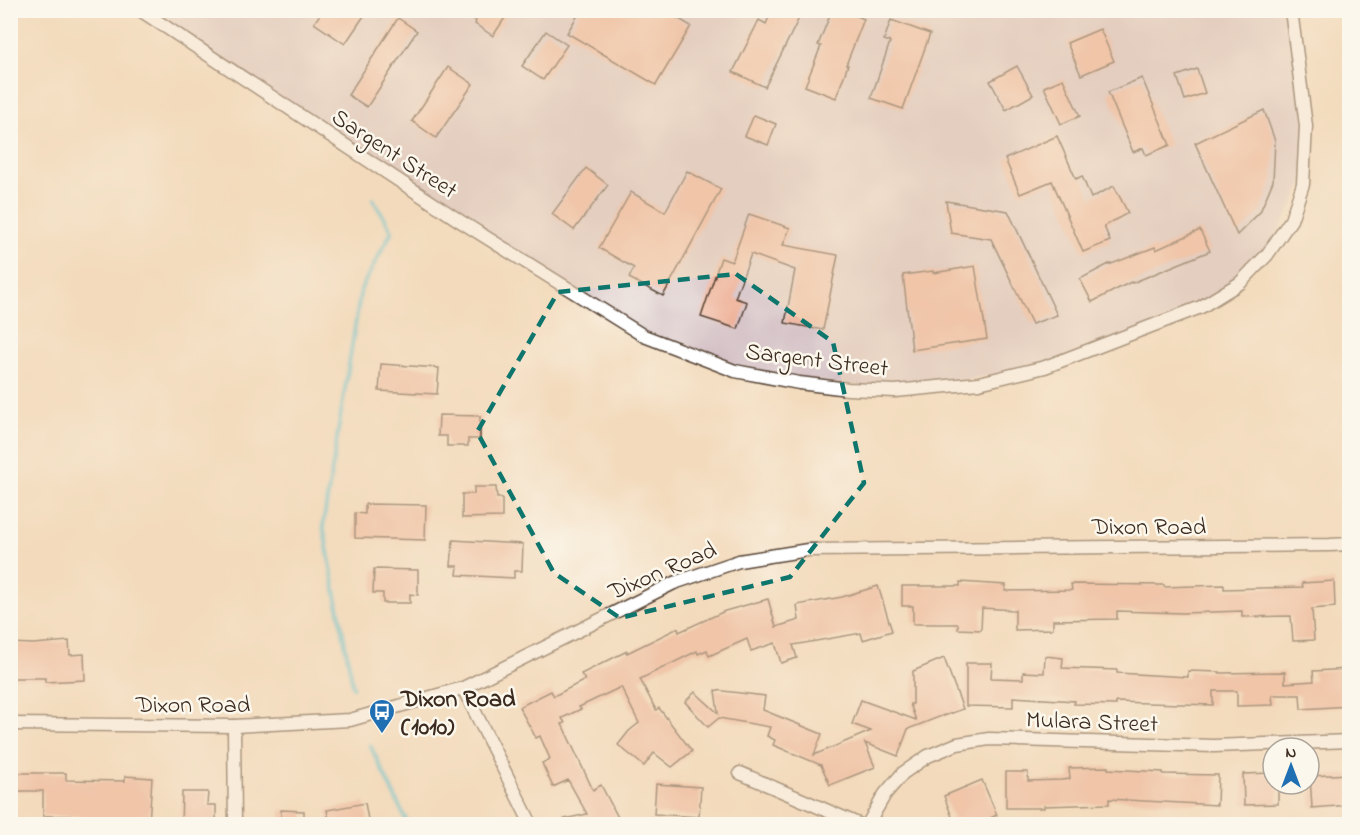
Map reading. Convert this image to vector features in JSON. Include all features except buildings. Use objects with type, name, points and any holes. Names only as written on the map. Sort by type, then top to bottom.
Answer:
[{"type":"street","name":"Sargent Street","points":[[140,10],[460,221],[644,336],[735,371],[799,383],[848,389],[895,391],[979,383],[1045,367],[1201,307],[1240,283],[1267,255],[1291,220],[1303,184],[1306,126],[1291,10]]},
{"type":"street","name":"Dixon Road","points":[[10,724],[234,726],[350,720],[463,688],[674,583],[739,561],[808,550],[1350,544]]},
{"type":"street","points":[[463,688],[531,825]]},
{"type":"street","points":[[234,726],[235,825]]},
{"type":"street","name":"Mulara Street","points":[[868,825],[885,794],[903,773],[928,756],[957,744],[989,739],[1215,746],[1350,741]]},
{"type":"street","points":[[740,774],[858,825]]},
{"type":"highlighted area","points":[[736,274],[833,342],[864,483],[790,577],[620,618],[554,573],[477,432],[558,292]]},
{"type":"shaded area","points":[[140,11],[1291,11],[1306,126],[1303,184],[1267,255],[1201,307],[1045,367],[895,391],[735,371],[644,336]]},
{"type":"waterway","points":[[353,687],[323,525],[361,289],[392,231],[373,199]]},
{"type":"waterway","points":[[370,745],[408,824]]},
{"type":"place","name":"Dixon Road (1010)","points":[[382,735]]}]
